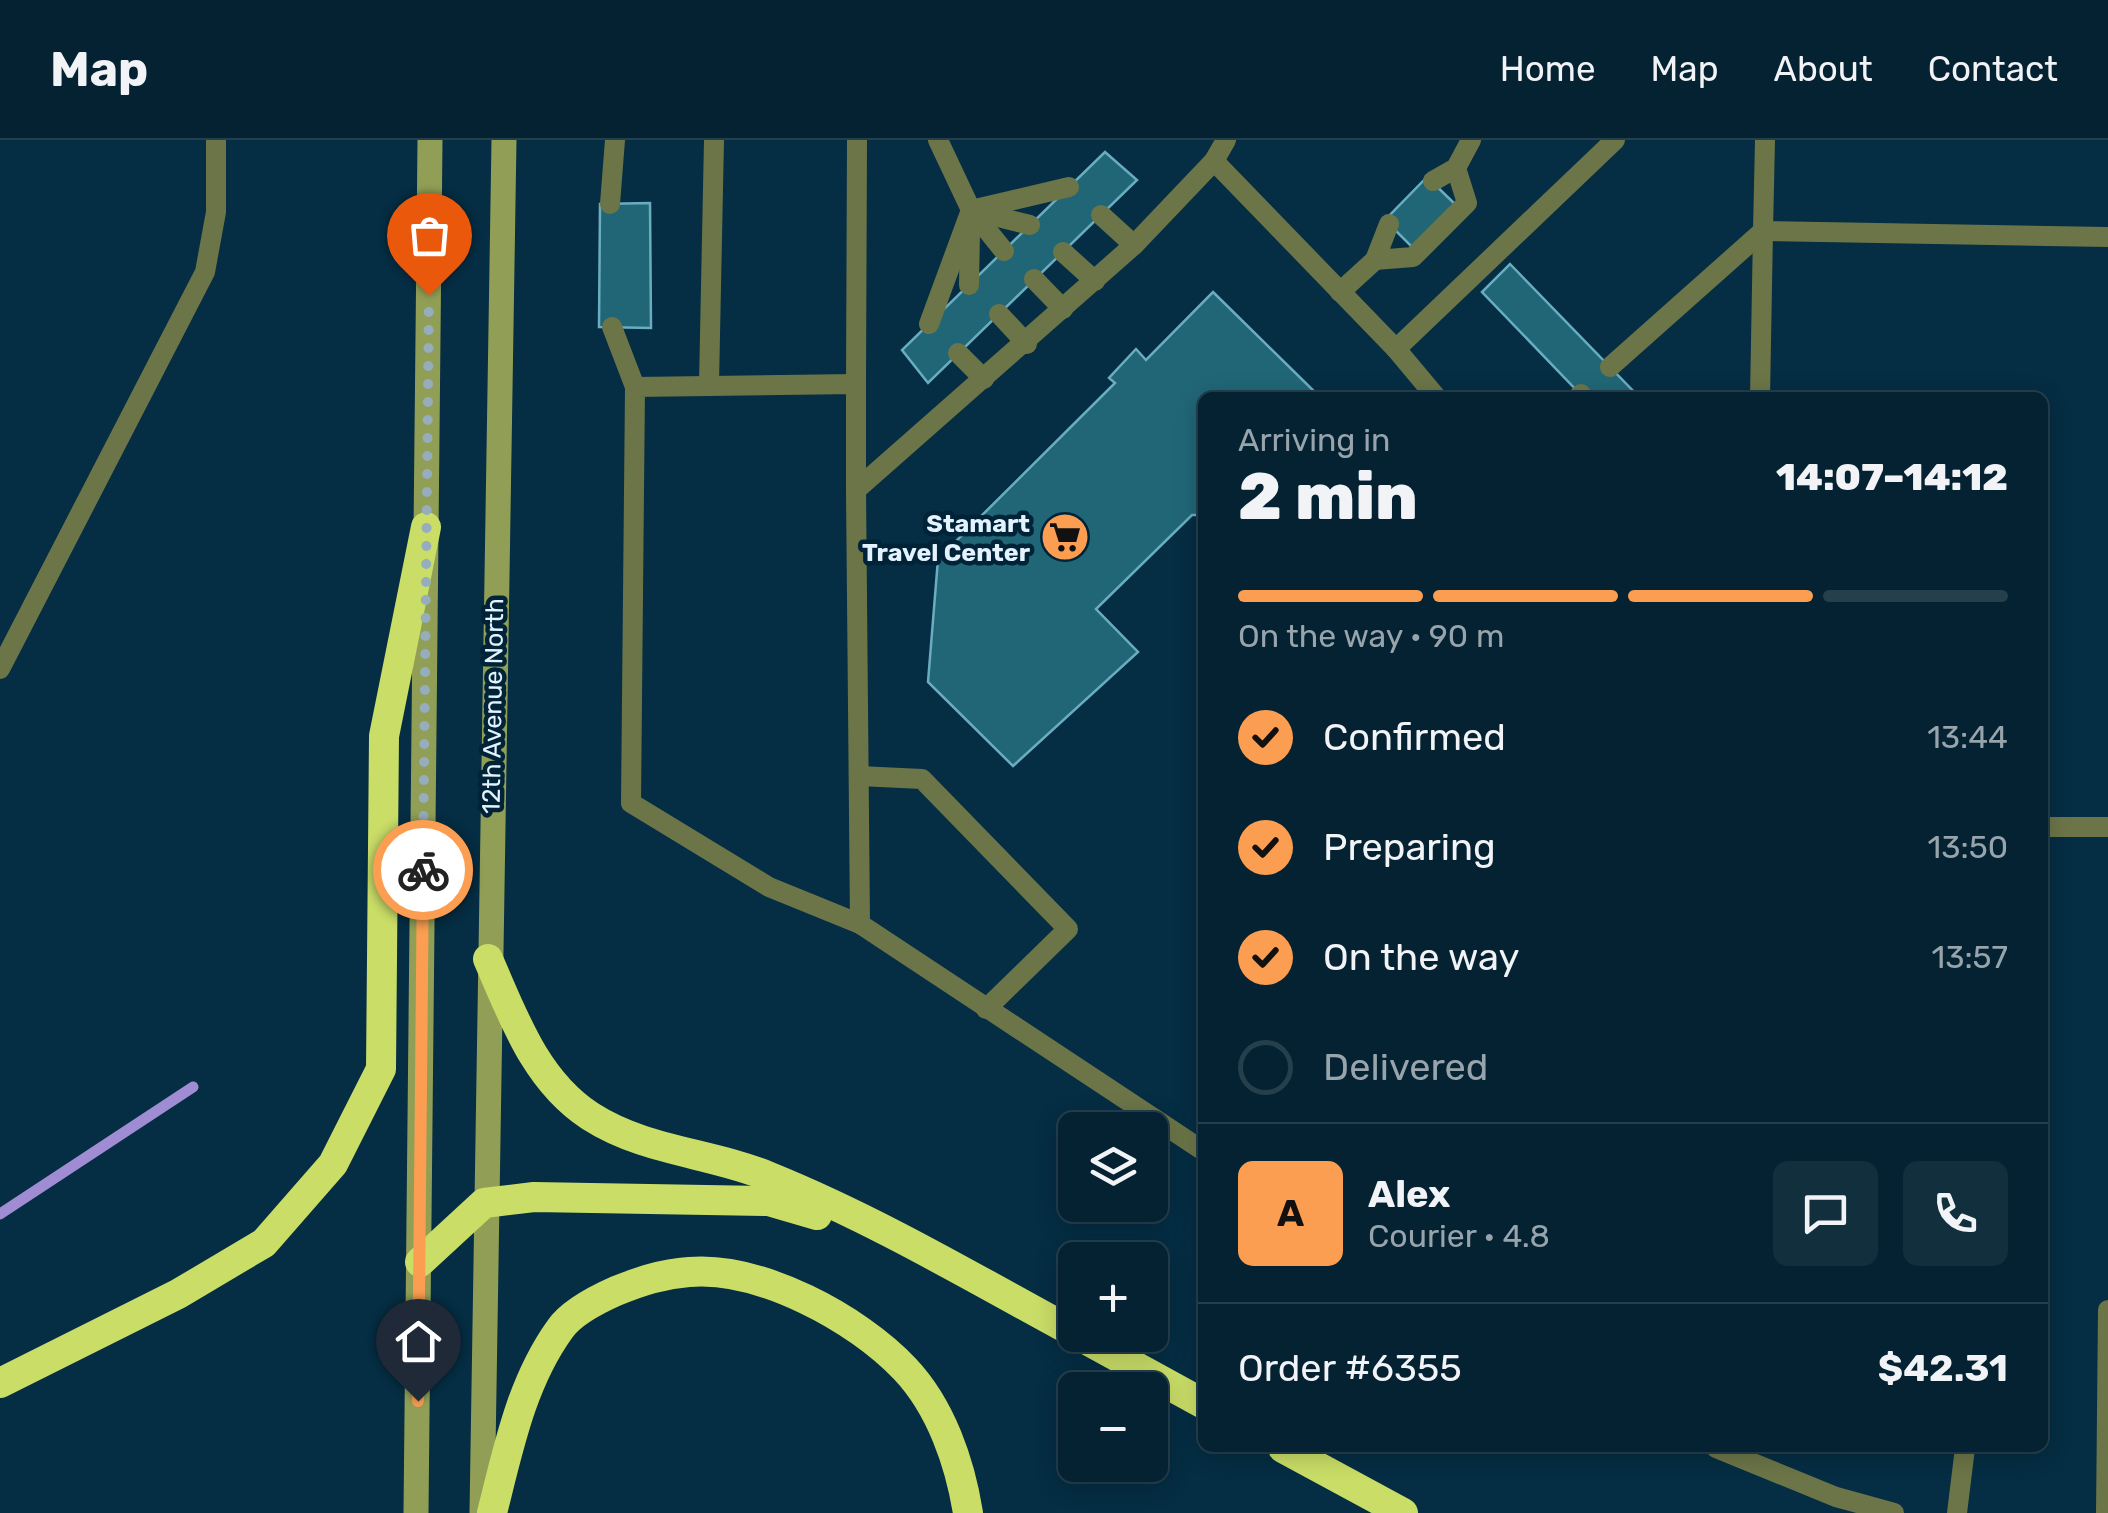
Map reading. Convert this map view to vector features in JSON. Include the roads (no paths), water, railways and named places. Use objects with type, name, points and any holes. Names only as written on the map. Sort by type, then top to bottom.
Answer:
[{"type":"highway","points":[[0,1383],[178,1294],[264,1243],[333,1164],[381,1068],[384,736],[426,527]]},
{"type":"highway","points":[[488,959],[526,1048],[558,1087],[588,1115],[646,1144],[767,1175],[906,1241],[1058,1324]]},
{"type":"highway","points":[[420,1262],[484,1204],[552,1197],[769,1201],[906,1241]]},
{"type":"highway","points":[[492,1513],[520,1405],[561,1326],[602,1297],[650,1277],[694,1271],[754,1281],[816,1302],[868,1335],[908,1372],[940,1422],[962,1471],[968,1513]]},
{"type":"highway","points":[[1109,1352],[1198,1401]]},
{"type":"highway","points":[[1290,1452],[1403,1513]]},
{"type":"main road","points":[[416,1513],[430,140]]},
{"type":"main road","name":"12th Avenue North","points":[[482,1513],[504,140]]},
{"type":"lane","points":[[2,660],[205,272],[216,212],[216,140]]},
{"type":"lane","points":[[610,204],[615,140]]},
{"type":"lane","points":[[710,384],[714,140]]},
{"type":"lane","points":[[857,140],[860,924]]},
{"type":"lane","points":[[938,140],[971,210],[1004,250]]},
{"type":"lane","points":[[856,490],[1134,245],[1214,162],[1226,140]]},
{"type":"lane","points":[[1432,181],[1456,168],[1471,140]]},
{"type":"lane","points":[[1396,349],[1615,140]]},
{"type":"lane","points":[[1760,392],[1764,140]]},
{"type":"lane","points":[[1214,162],[1396,349],[1432,392]]},
{"type":"lane","points":[[1374,260],[1413,256],[1466,203],[1456,168]]},
{"type":"lane","points":[[971,210],[1069,187]]},
{"type":"lane","points":[[971,210],[1030,225]]},
{"type":"lane","points":[[968,285],[971,210]]},
{"type":"lane","points":[[930,324],[971,210]]},
{"type":"lane","points":[[1101,215],[1134,245]]},
{"type":"lane","points":[[1340,292],[1374,260],[1389,224]]},
{"type":"lane","points":[[1610,367],[1764,232],[2108,237]]},
{"type":"lane","points":[[1063,252],[1095,281]]},
{"type":"lane","points":[[1034,280],[1063,309]]},
{"type":"lane","points":[[999,314],[1026,344]]},
{"type":"lane","points":[[612,327],[635,387],[631,803],[769,886],[860,924],[1198,1147]]},
{"type":"lane","points":[[958,353],[984,379]]},
{"type":"lane","points":[[635,387],[856,384]]},
{"type":"lane","points":[[859,776],[922,778],[1068,928],[986,1009]]},
{"type":"lane","points":[[2048,827],[2108,828]]},
{"type":"lane","points":[[2106,1513],[2108,1310]]},
{"type":"lane","points":[[1726,1452],[1836,1497],[1894,1513]]},
{"type":"lane","points":[[1956,1513],[1964,1452]]},
{"type":"waterway","points":[[0,1214],[193,1087]]},
{"type":"place","name":"Stamart Travel Center","points":[[1065,537]]}]
